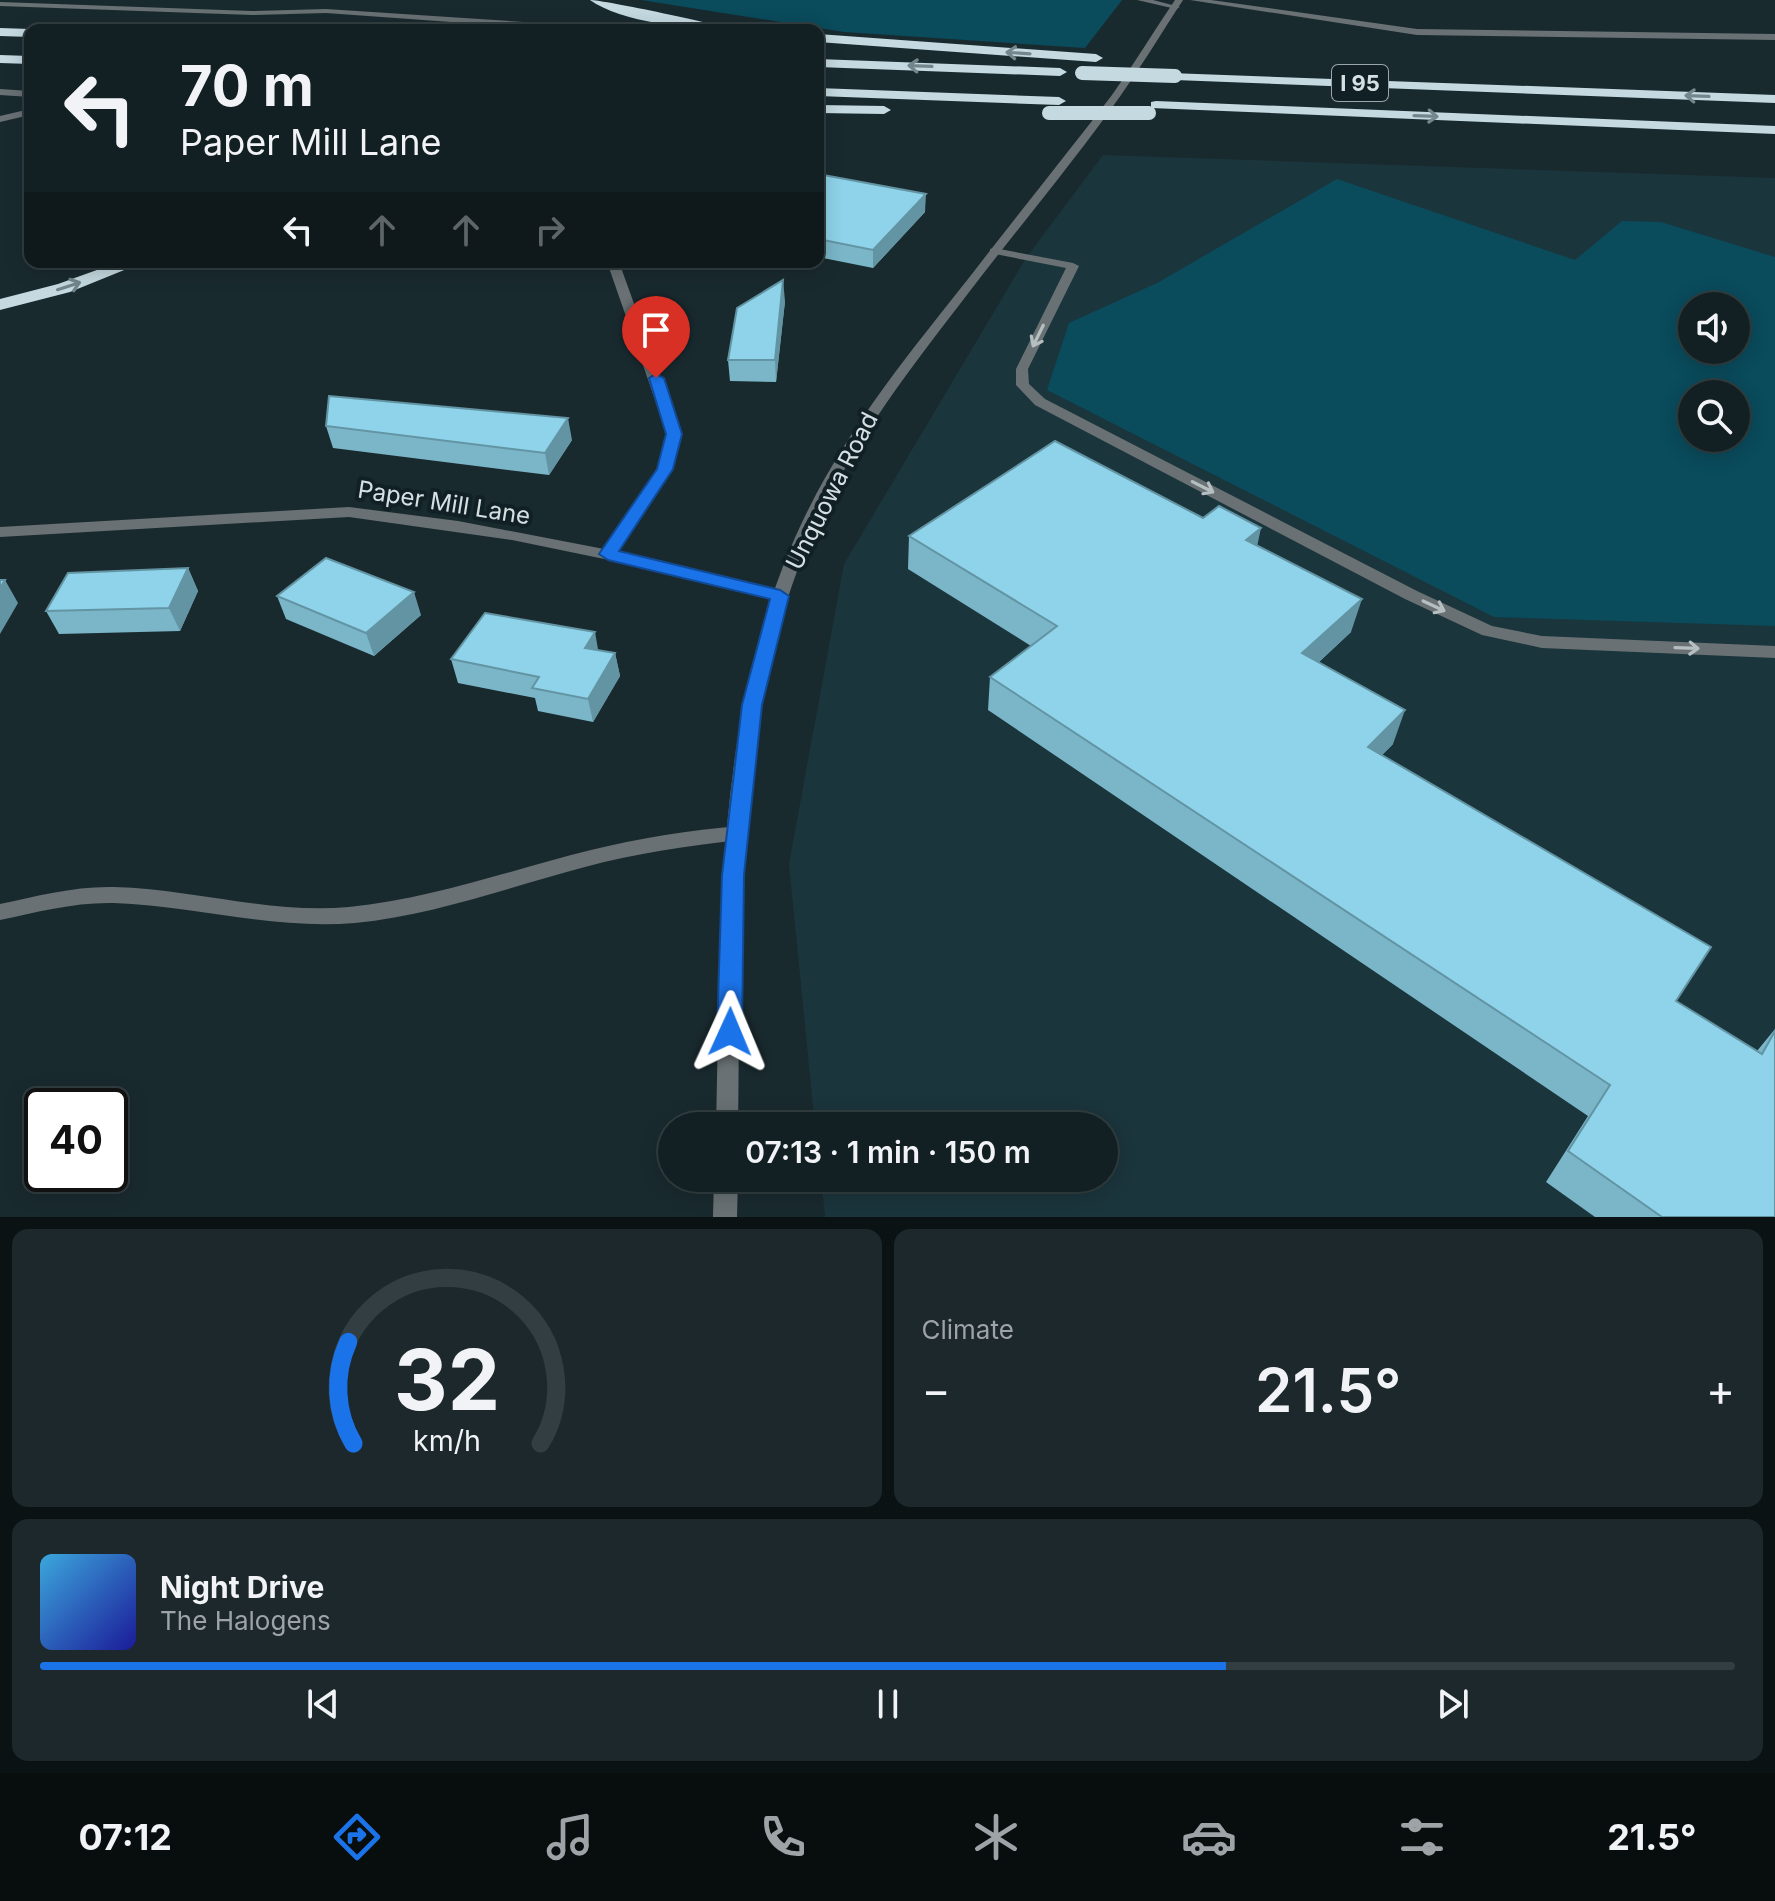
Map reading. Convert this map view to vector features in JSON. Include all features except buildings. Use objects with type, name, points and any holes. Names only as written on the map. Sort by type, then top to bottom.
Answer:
[{"type":"highway","points":[[596,0],[645,16],[690,24]]},
{"type":"highway","points":[[0,32],[24,33]]},
{"type":"highway","points":[[824,40],[1546,90]]},
{"type":"highway","points":[[0,59],[24,60]]},
{"type":"highway","name":"I 95","points":[[824,63],[1775,99]]},
{"type":"highway","points":[[824,92],[1054,107]]},
{"type":"highway","points":[[824,109],[1054,107]]},
{"type":"highway","name":"I 95","points":[[1054,107],[1348,113],[1775,130]]},
{"type":"highway","points":[[1552,121],[1775,136]]},
{"type":"highway","points":[[0,305],[64,288],[119,268]]},
{"type":"street","points":[[1141,0],[1178,3]]},
{"type":"street","points":[[1194,0],[1417,32],[1775,37]]},
{"type":"street","name":"Unquowa Road","points":[[727,1112],[733,875],[752,705],[780,596],[799,546],[854,439],[994,251],[1117,94],[1178,3]]},
{"type":"street","points":[[0,4],[252,13],[326,11],[513,24]]},
{"type":"street","points":[[0,92],[24,94]]},
{"type":"street","points":[[0,119],[24,113]]},
{"type":"street","points":[[994,251],[1073,266],[1022,369],[1023,385],[1040,402],[1411,595],[1488,631],[1542,642],[1775,652]]},
{"type":"street","points":[[608,554],[665,469],[674,434],[615,268]]},
{"type":"street","name":"Paper Mill Lane","points":[[0,532],[349,512],[396,516],[608,554],[780,596]]},
{"type":"street","points":[[0,912],[72,898],[111,895],[163,899],[249,913],[335,916],[422,906],[567,864],[648,845],[740,833]]},
{"type":"street","points":[[725,1217],[726,1192]]},
{"type":"shaded area","points":[[641,0],[1122,0],[1085,48],[844,32],[824,29],[824,24],[793,24]]},
{"type":"shaded area","points":[[1103,155],[1775,178],[1775,1217],[825,1217],[822,1192],[1118,1192],[1118,1112],[814,1112],[789,864],[844,564],[1026,258]]},
{"type":"shaded area","points":[[1337,179],[1575,260],[1622,221],[1661,222],[1775,257],[1775,626],[1494,617],[1047,390],[1069,323],[1157,283]]},
{"type":"route","points":[[656,378],[674,434],[665,469],[608,554],[780,596],[752,705],[733,875],[730,1032]]}]
